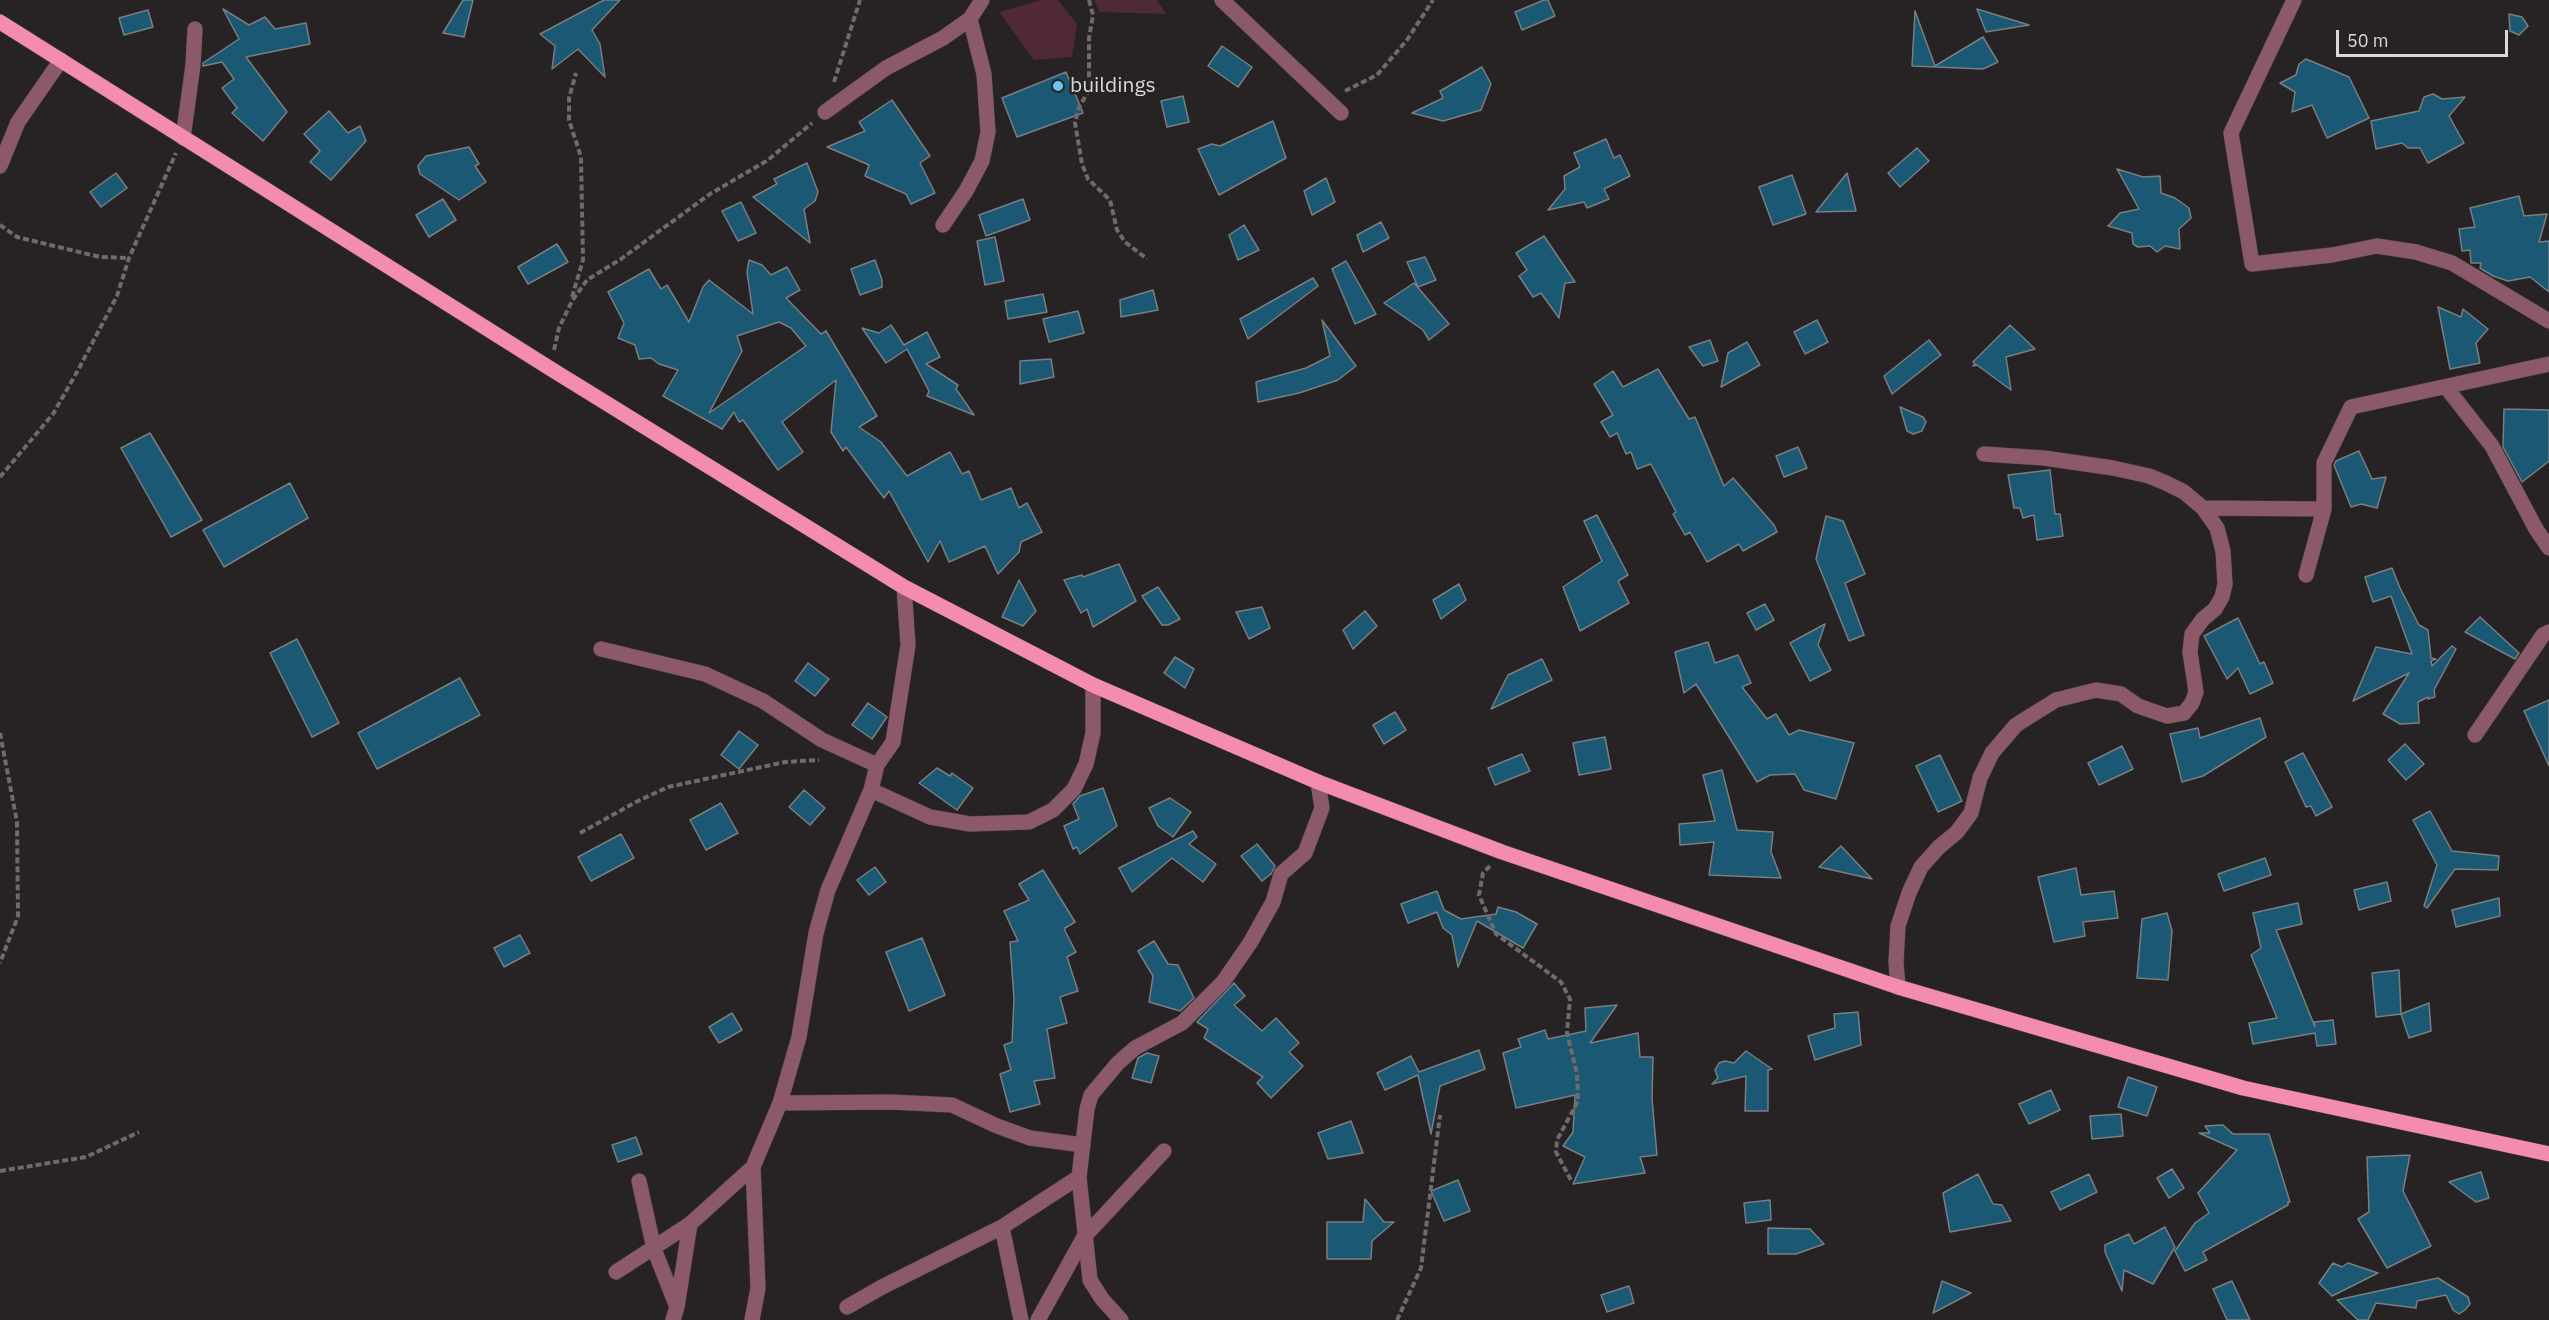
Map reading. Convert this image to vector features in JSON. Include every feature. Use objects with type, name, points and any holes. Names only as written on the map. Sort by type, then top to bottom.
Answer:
[{"type":"main road","points":[[0,22],[551,369],[904,587],[1093,685],[1318,782],[1502,852],[1898,987],[2243,1088],[2549,1154]]},
{"type":"street","points":[[825,112],[886,68],[943,38],[970,19],[982,0]]},
{"type":"street","points":[[1222,0],[1341,113]]},
{"type":"street","points":[[2294,0],[2231,133],[2252,264],[2332,255],[2377,246],[2416,252],[2452,263],[2549,321]]},
{"type":"street","points":[[943,225],[966,191],[982,161],[988,132],[984,74],[970,19]]},
{"type":"street","points":[[183,138],[193,65],[195,29]]},
{"type":"street","points":[[0,166],[18,122],[61,60]]},
{"type":"street","points":[[2306,575],[2324,509],[2324,463],[2351,407],[2549,364]]},
{"type":"street","points":[[2446,387],[2492,446],[2536,529],[2549,548]]},
{"type":"street","points":[[1898,987],[1896,962],[1898,926],[1921,867],[1957,832],[1971,813],[1980,778],[1992,753],[2016,725],[2056,700],[2096,690],[2121,694],[2138,706],[2167,716],[2184,713],[2192,703],[2196,692],[2190,652],[2192,634],[2222,597],[2225,584],[2223,551],[2217,528],[2203,508],[2184,492],[2149,476],[2085,464],[1984,454]]},
{"type":"street","points":[[2203,508],[2324,509]]},
{"type":"street","points":[[616,1272],[690,1224],[753,1167],[780,1103],[799,1037],[816,933],[828,890],[871,790],[877,765],[893,742],[908,645],[904,587]]},
{"type":"street","points":[[2475,735],[2543,635],[2549,632]]},
{"type":"street","points":[[601,649],[705,674],[763,701],[822,740],[877,765]]},
{"type":"street","points":[[871,790],[930,817],[969,824],[1029,822],[1053,810],[1074,789],[1086,764],[1093,733],[1093,685]]},
{"type":"street","points":[[1121,1320],[1102,1299],[1090,1280],[1084,1237],[1079,1177],[1091,1095],[1118,1063],[1135,1048],[1182,1023],[1223,982],[1250,943],[1274,902],[1281,874],[1305,853],[1322,808],[1318,782]]},
{"type":"street","points":[[780,1103],[891,1102],[952,1105],[997,1126],[1030,1138],[1083,1145]]},
{"type":"street","points":[[1038,1320],[1084,1237],[1164,1151]]},
{"type":"street","points":[[753,1167],[758,1288],[762,1320]]},
{"type":"street","points":[[847,1307],[1002,1227],[1079,1177]]},
{"type":"street","points":[[639,1181],[654,1249],[675,1313]]},
{"type":"street","points":[[675,1313],[690,1224]]},
{"type":"street","points":[[1002,1227],[1022,1320]]},
{"type":"street","points":[[752,1320],[758,1288]]},
{"type":"path","points":[[551,369],[559,328],[572,301],[587,280],[621,259],[710,194],[768,160],[825,112],[861,0]]},
{"type":"path","points":[[1089,0],[1094,15],[1089,38],[1089,91],[1079,107],[1076,123],[1082,164],[1088,179],[1110,200],[1118,230],[1125,242],[1147,259]]},
{"type":"path","points":[[1328,99],[1377,75],[1407,40],[1433,0]]},
{"type":"path","points":[[572,301],[583,260],[581,157],[569,120],[569,98],[576,73]]},
{"type":"path","points":[[0,477],[52,414],[117,296],[129,258],[183,138]]},
{"type":"path","points":[[0,225],[17,237],[100,256],[129,258]]},
{"type":"path","points":[[0,733],[17,822],[18,916],[0,963]]},
{"type":"path","points":[[580,833],[668,787],[785,762],[819,760],[830,763]]},
{"type":"path","points":[[1502,852],[1483,873],[1479,895],[1496,934],[1561,982],[1570,999],[1567,1033],[1577,1074],[1578,1101],[1557,1140],[1556,1152],[1572,1182]]},
{"type":"path","points":[[1397,1320],[1421,1268],[1440,1116]]},
{"type":"path","points":[[0,1171],[86,1157],[139,1132]]},
{"type":"shaded area","points":[[1041,0],[1058,0],[1077,24],[1072,57],[1034,60],[999,12]]},
{"type":"shaded area","points":[[1094,0],[1157,0],[1166,14],[1100,12]]},
{"type":"building","points":[[463,0],[473,0],[464,37],[443,33]]},
{"type":"building","points":[[604,0],[620,0],[592,30],[600,44],[605,77],[578,49],[552,69],[555,46],[540,34]]},
{"type":"building","points":[[1548,0],[1555,16],[1522,30],[1515,12]]},
{"type":"building","points":[[223,9],[249,25],[265,17],[275,29],[306,23],[310,44],[246,57],[287,112],[263,141],[232,113],[237,108],[222,88],[234,79],[222,62],[203,66],[203,63],[239,39]]},
{"type":"building","points":[[1977,9],[2029,25],[1986,32]]},
{"type":"building","points":[[148,10],[153,27],[124,35],[119,18]]},
{"type":"building","points":[[1915,11],[1935,66],[1983,37],[1998,62],[1983,69],[1912,66]]},
{"type":"building","points":[[2509,14],[2522,17],[2528,26],[2519,35],[2510,31]]},
{"type":"building","points":[[1222,46],[1252,67],[1238,87],[1208,66]]},
{"type":"building","points":[[2306,59],[2349,77],[2369,118],[2327,138],[2312,105],[2292,112],[2295,92],[2280,83],[2296,75],[2299,64]]},
{"type":"building","points":[[1482,67],[1491,84],[1481,110],[1443,121],[1412,113],[1443,98],[1440,91]]},
{"type":"building","points":[[1066,72],[1083,113],[1017,137],[1002,98]]},
{"type":"building","points":[[2433,94],[2442,99],[2465,97],[2449,116],[2464,143],[2428,163],[2420,148],[2408,148],[2402,143],[2376,149],[2371,121],[2419,111],[2424,97]]},
{"type":"building","points":[[1183,96],[1189,122],[1167,127],[1161,101]]},
{"type":"building","points":[[892,100],[930,156],[920,163],[935,193],[911,204],[906,194],[865,176],[869,165],[827,147],[865,131],[859,122]]},
{"type":"building","points":[[329,111],[348,133],[360,126],[366,141],[331,180],[310,162],[320,151],[304,134]]},
{"type":"building","points":[[1273,121],[1286,158],[1219,195],[1198,149],[1212,144],[1220,146]]},
{"type":"building","points":[[1606,139],[1614,158],[1620,155],[1630,176],[1604,189],[1609,199],[1587,208],[1584,202],[1548,210],[1565,189],[1564,176],[1580,167],[1574,153]]},
{"type":"building","points":[[469,147],[479,164],[475,166],[486,182],[459,200],[420,174],[418,166],[426,156]]},
{"type":"building","points":[[1917,148],[1929,161],[1900,187],[1888,173]]},
{"type":"building","points":[[807,163],[818,192],[815,201],[804,209],[810,243],[753,197],[777,184],[774,179]]},
{"type":"building","points":[[2117,169],[2143,177],[2160,176],[2161,193],[2175,198],[2189,208],[2191,218],[2179,229],[2180,249],[2165,246],[2157,252],[2150,246],[2138,247],[2133,244],[2132,233],[2108,226],[2120,213],[2139,209]]},
{"type":"building","points":[[116,173],[127,188],[101,207],[90,192]]},
{"type":"building","points":[[1847,173],[1856,211],[1816,212]]},
{"type":"building","points":[[1792,175],[1806,214],[1773,225],[1759,187]]},
{"type":"building","points":[[1326,178],[1335,202],[1312,215],[1304,191]]},
{"type":"building","points":[[2519,196],[2524,216],[2547,214],[2539,242],[2549,241],[2549,292],[2530,277],[2508,281],[2493,276],[2480,268],[2481,263],[2471,263],[2470,250],[2462,251],[2459,229],[2475,227],[2470,208]]},
{"type":"building","points":[[443,199],[456,220],[429,237],[416,215]]},
{"type":"building","points":[[1023,199],[1030,220],[986,236],[979,215]]},
{"type":"building","points":[[741,202],[756,233],[738,241],[722,211]]},
{"type":"building","points":[[1381,222],[1389,238],[1363,252],[1357,235]]},
{"type":"building","points":[[1244,225],[1259,250],[1238,260],[1229,235]]},
{"type":"building","points":[[1544,236],[1575,282],[1565,283],[1559,318],[1541,293],[1533,297],[1519,276],[1527,270],[1516,253]]},
{"type":"building","points":[[995,237],[1004,281],[985,285],[977,241]]},
{"type":"building","points":[[557,244],[568,262],[528,284],[518,267]]},
{"type":"building","points":[[1425,257],[1436,280],[1418,287],[1407,262]]},
{"type":"building","points":[[749,260],[762,265],[771,275],[787,267],[800,290],[786,298],[821,334],[826,331],[877,416],[859,427],[881,442],[907,476],[950,452],[962,474],[969,471],[981,500],[1011,488],[1019,508],[1027,503],[1042,532],[1021,542],[1019,552],[998,574],[985,546],[949,562],[940,541],[928,562],[889,491],[884,498],[846,447],[843,451],[831,432],[836,380],[782,422],[803,452],[778,470],[743,420],[739,422],[734,412],[722,429],[663,396],[678,370],[659,364],[651,358],[639,359],[635,345],[618,338],[624,323],[608,292],[649,269],[661,289],[667,285],[689,322],[703,287],[709,280],[753,314],[747,272]],"holes":[[[779,322],[791,328],[806,346],[709,413],[742,351],[737,336]]]},
{"type":"building","points":[[875,260],[882,287],[860,295],[851,269]]},
{"type":"building","points":[[1346,261],[1376,314],[1355,324],[1332,269]]},
{"type":"building","points":[[1313,278],[1318,286],[1248,339],[1240,319]]},
{"type":"building","points":[[1414,283],[1449,324],[1429,340],[1423,330],[1384,303]]},
{"type":"building","points":[[1153,290],[1158,310],[1121,317],[1120,300]]},
{"type":"building","points":[[1043,294],[1047,312],[1008,319],[1005,301]]},
{"type":"building","points":[[2438,307],[2461,317],[2463,309],[2488,329],[2476,343],[2480,363],[2450,369]]},
{"type":"building","points":[[1078,311],[1084,333],[1049,342],[1043,319]]},
{"type":"building","points":[[1322,320],[1356,366],[1338,380],[1299,393],[1258,402],[1256,382],[1306,368],[1330,356]]},
{"type":"building","points":[[1817,320],[1828,342],[1805,354],[1794,332]]},
{"type":"building","points":[[891,325],[904,345],[927,332],[940,357],[926,364],[958,385],[956,389],[974,415],[927,396],[929,391],[907,349],[886,363],[862,328],[879,333]]},
{"type":"building","points":[[2010,325],[2035,349],[2006,357],[2011,390],[1977,365],[1973,366],[1975,364],[1973,362]]},
{"type":"building","points":[[1710,340],[1718,361],[1703,366],[1689,347]]},
{"type":"building","points":[[1929,340],[1941,355],[1892,394],[1884,376]]},
{"type":"building","points":[[1747,342],[1760,365],[1721,387],[1728,353]]},
{"type":"building","points":[[1051,359],[1054,377],[1020,384],[1020,361]]},
{"type":"building","points":[[1658,369],[1689,419],[1695,417],[1724,486],[1733,478],[1774,525],[1777,532],[1743,551],[1739,544],[1707,562],[1690,532],[1685,535],[1673,514],[1676,512],[1651,464],[1637,469],[1631,452],[1626,454],[1617,433],[1610,437],[1601,422],[1613,415],[1594,384],[1613,371],[1623,387]]},
{"type":"building","points":[[1900,407],[1923,417],[1926,422],[1922,431],[1913,434],[1907,431]]},
{"type":"building","points":[[2504,409],[2549,410],[2549,461],[2522,482],[2503,447]]},
{"type":"building","points":[[150,433],[202,520],[171,537],[121,448]]},
{"type":"building","points":[[1798,447],[1807,468],[1784,477],[1776,456]]},
{"type":"building","points":[[2359,451],[2372,479],[2386,477],[2377,508],[2361,504],[2351,507],[2334,465],[2336,461]]},
{"type":"building","points":[[2050,470],[2055,514],[2060,514],[2063,536],[2037,540],[2034,515],[2023,518],[2020,508],[2014,508],[2008,475]]},
{"type":"building","points":[[290,483],[308,518],[224,567],[203,530]]},
{"type":"building","points":[[1597,515],[1628,575],[1618,581],[1629,603],[1580,631],[1563,587],[1602,561],[1584,521]]},
{"type":"building","points":[[1826,516],[1843,521],[1865,574],[1845,583],[1864,635],[1849,641],[1816,559]]},
{"type":"building","points":[[1119,564],[1136,601],[1093,627],[1087,609],[1081,613],[1064,580],[1082,575],[1083,577]]},
{"type":"building","points":[[2392,568],[2419,625],[2428,630],[2431,658],[2436,659],[2431,661],[2432,666],[2452,646],[2456,649],[2434,690],[2435,697],[2428,699],[2428,697],[2418,702],[2419,723],[2400,724],[2383,714],[2409,673],[2353,701],[2376,647],[2412,654],[2391,596],[2373,602],[2365,577]]},
{"type":"building","points":[[1019,580],[1036,611],[1023,626],[1002,617]]},
{"type":"building","points":[[1459,584],[1466,600],[1441,619],[1433,600]]},
{"type":"building","points":[[1158,587],[1180,619],[1168,625],[1162,625],[1142,596]]},
{"type":"building","points":[[1765,604],[1774,620],[1756,630],[1747,613]]},
{"type":"building","points":[[1262,607],[1270,628],[1249,639],[1236,612]]},
{"type":"building","points":[[1365,611],[1377,626],[1353,649],[1343,630]]},
{"type":"building","points":[[2480,617],[2519,653],[2515,659],[2465,632]]},
{"type":"building","points":[[2238,618],[2260,664],[2264,662],[2273,683],[2250,694],[2238,668],[2227,679],[2204,636]]},
{"type":"building","points":[[1825,624],[1818,645],[1831,670],[1810,681],[1790,643]]},
{"type":"building","points":[[297,639],[339,723],[312,737],[270,653]]},
{"type":"building","points":[[1708,642],[1715,663],[1738,655],[1751,683],[1742,687],[1767,719],[1776,714],[1789,735],[1799,730],[1854,743],[1836,799],[1804,790],[1795,774],[1770,775],[1757,782],[1696,684],[1684,693],[1675,652]]},
{"type":"building","points":[[1175,657],[1194,669],[1185,688],[1164,673]]},
{"type":"building","points":[[1542,659],[1552,680],[1491,709],[1508,675]]},
{"type":"building","points":[[808,663],[829,679],[815,696],[795,681]]},
{"type":"building","points":[[460,678],[480,715],[377,769],[358,733]]},
{"type":"building","points":[[2549,700],[2549,766],[2524,711]]},
{"type":"building","points":[[868,703],[887,717],[872,739],[852,725]]},
{"type":"building","points":[[1395,712],[1406,730],[1384,744],[1373,725]]},
{"type":"building","points":[[2260,718],[2266,737],[2203,776],[2182,782],[2170,734],[2198,728],[2200,738]]},
{"type":"building","points":[[739,731],[758,745],[739,769],[721,755]]},
{"type":"building","points":[[1605,737],[1611,769],[1579,775],[1573,743]]},
{"type":"building","points":[[2405,744],[2424,764],[2406,780],[2388,760]]},
{"type":"building","points":[[2122,746],[2133,769],[2099,785],[2088,763]]},
{"type":"building","points":[[2303,753],[2332,807],[2316,816],[2311,806],[2306,807],[2285,762]]},
{"type":"building","points":[[1522,754],[1530,771],[1495,785],[1488,768]]},
{"type":"building","points":[[1940,755],[1962,801],[1938,812],[1916,766]]},
{"type":"building","points":[[937,768],[950,776],[952,773],[973,788],[957,810],[919,783]]},
{"type":"building","points":[[1722,770],[1737,830],[1773,832],[1771,852],[1781,878],[1709,875],[1714,842],[1680,845],[1679,824],[1715,821],[1703,775]]},
{"type":"building","points":[[1103,788],[1117,826],[1080,854],[1077,847],[1073,849],[1064,826],[1079,819],[1073,804],[1080,796]]},
{"type":"building","points":[[804,790],[825,808],[810,825],[789,807]]},
{"type":"building","points":[[1170,798],[1191,812],[1173,837],[1158,826],[1149,808]]},
{"type":"building","points":[[721,803],[738,833],[706,850],[690,820]]},
{"type":"building","points":[[2430,811],[2452,851],[2499,856],[2498,870],[2455,869],[2427,908],[2424,906],[2437,865],[2413,820]]},
{"type":"building","points":[[1193,831],[1197,837],[1189,844],[1216,864],[1203,882],[1172,858],[1132,892],[1119,868]]},
{"type":"building","points":[[621,834],[634,858],[591,881],[578,857]]},
{"type":"building","points":[[1257,844],[1275,866],[1271,874],[1262,881],[1241,856]]},
{"type":"building","points":[[1841,846],[1872,879],[1819,867]]},
{"type":"building","points":[[2265,858],[2271,875],[2224,891],[2218,874]]},
{"type":"building","points":[[875,867],[886,882],[869,895],[857,880]]},
{"type":"building","points":[[2076,868],[2081,895],[2114,891],[2118,918],[2083,922],[2085,936],[2054,942],[2038,877]]},
{"type":"building","points":[[1043,870],[1075,922],[1065,928],[1065,931],[1076,952],[1067,957],[1078,991],[1060,997],[1067,1023],[1047,1029],[1055,1078],[1034,1081],[1040,1104],[1010,1112],[1000,1074],[1011,1070],[1004,1045],[1012,1042],[1014,999],[1010,942],[1018,941],[1004,911],[1029,900],[1019,884]]},
{"type":"building","points":[[2387,882],[2391,901],[2359,910],[2354,890]]},
{"type":"building","points":[[1437,891],[1444,910],[1461,919],[1496,914],[1498,907],[1516,912],[1537,924],[1523,948],[1477,921],[1458,967],[1452,935],[1443,928],[1437,912],[1408,923],[1401,904]]},
{"type":"building","points":[[2499,898],[2500,916],[2456,927],[2452,910]]},
{"type":"building","points":[[2298,903],[2302,924],[2276,930],[2315,1027],[2314,1022],[2333,1020],[2336,1044],[2317,1046],[2315,1033],[2253,1044],[2249,1023],[2277,1018],[2251,955],[2261,948],[2253,913]]},
{"type":"building","points":[[2167,913],[2172,931],[2168,980],[2137,978],[2142,919]]},
{"type":"building","points":[[520,935],[530,953],[504,967],[494,948]]},
{"type":"building","points":[[922,938],[945,995],[909,1011],[886,952]]},
{"type":"building","points":[[1154,941],[1168,964],[1178,965],[1194,998],[1180,1011],[1149,1002],[1153,976],[1138,951]]},
{"type":"building","points":[[2399,970],[2401,1014],[2376,1017],[2372,973]]},
{"type":"building","points":[[1234,983],[1245,996],[1234,1005],[1262,1031],[1276,1018],[1299,1043],[1289,1052],[1303,1066],[1271,1098],[1257,1083],[1263,1077],[1204,1038],[1208,1029],[1197,1022]]},
{"type":"building","points":[[2429,1003],[2431,1031],[2409,1038],[2401,1014]]},
{"type":"building","points":[[1617,1005],[1590,1043],[1638,1033],[1640,1057],[1653,1057],[1652,1099],[1657,1155],[1640,1157],[1645,1173],[1573,1184],[1585,1157],[1563,1146],[1573,1132],[1575,1095],[1516,1108],[1503,1053],[1521,1047],[1518,1039],[1545,1030],[1548,1039],[1586,1031],[1585,1008]]},
{"type":"building","points":[[1858,1012],[1861,1045],[1815,1060],[1808,1036],[1835,1028],[1834,1014]]},
{"type":"building","points":[[732,1013],[742,1030],[719,1043],[709,1027]]},
{"type":"building","points":[[1479,1050],[1485,1069],[1440,1086],[1431,1134],[1418,1075],[1385,1090],[1377,1073],[1411,1056],[1419,1072]]},
{"type":"building","points":[[1746,1051],[1772,1069],[1768,1070],[1768,1111],[1745,1111],[1746,1076],[1712,1084],[1718,1078],[1715,1070],[1719,1063],[1725,1061],[1734,1063]]},
{"type":"building","points":[[1147,1053],[1159,1056],[1151,1083],[1132,1078],[1138,1058]]},
{"type":"building","points":[[2128,1077],[2157,1087],[2147,1116],[2118,1107]]},
{"type":"building","points":[[2051,1090],[2060,1110],[2029,1124],[2019,1104]]},
{"type":"building","points":[[2121,1114],[2123,1136],[2092,1139],[2090,1116]]},
{"type":"building","points":[[1351,1121],[1363,1153],[1328,1159],[1318,1133]]},
{"type":"building","points":[[2223,1125],[2233,1134],[2269,1134],[2290,1202],[2203,1252],[2207,1260],[2185,1271],[2175,1251],[2195,1223],[2209,1213],[2198,1193],[2237,1150],[2199,1133],[2210,1133],[2205,1126]]},
{"type":"building","points":[[636,1137],[642,1154],[618,1162],[612,1145]]},
{"type":"building","points":[[2410,1155],[2403,1191],[2431,1246],[2387,1268],[2358,1219],[2369,1212],[2367,1157]]},
{"type":"building","points":[[2172,1169],[2184,1188],[2169,1198],[2157,1178]]},
{"type":"building","points":[[2481,1172],[2489,1198],[2476,1202],[2449,1182]]},
{"type":"building","points":[[1978,1174],[1993,1204],[2002,1205],[2011,1221],[1950,1232],[1943,1193]]},
{"type":"building","points":[[2089,1174],[2097,1192],[2060,1210],[2051,1192]]},
{"type":"building","points":[[1458,1180],[1470,1211],[1444,1221],[1431,1191]]},
{"type":"building","points":[[1365,1199],[1384,1222],[1394,1222],[1372,1241],[1371,1259],[1327,1259],[1327,1222],[1363,1222]]},
{"type":"building","points":[[1770,1200],[1771,1220],[1746,1223],[1744,1203]]},
{"type":"building","points":[[2165,1227],[2175,1247],[2153,1284],[2124,1270],[2122,1291],[2105,1252],[2105,1245],[2129,1234],[2134,1244]]},
{"type":"building","points":[[1768,1228],[1810,1229],[1824,1244],[1796,1254],[1768,1254]]},
{"type":"building","points":[[2333,1263],[2342,1267],[2348,1263],[2378,1273],[2332,1296],[2319,1283]]},
{"type":"building","points":[[2438,1278],[2468,1297],[2470,1304],[2465,1310],[2459,1314],[2453,1310],[2446,1295],[2417,1301],[2416,1308],[2376,1303],[2368,1320],[2358,1320],[2337,1300]]},
{"type":"building","points":[[1942,1281],[1971,1293],[1933,1313]]},
{"type":"building","points":[[2232,1281],[2250,1320],[2227,1320],[2213,1289]]},
{"type":"building","points":[[1629,1286],[1634,1303],[1607,1312],[1601,1295]]},
{"type":"place","name":"buildings","points":[[1058,86]]}]
